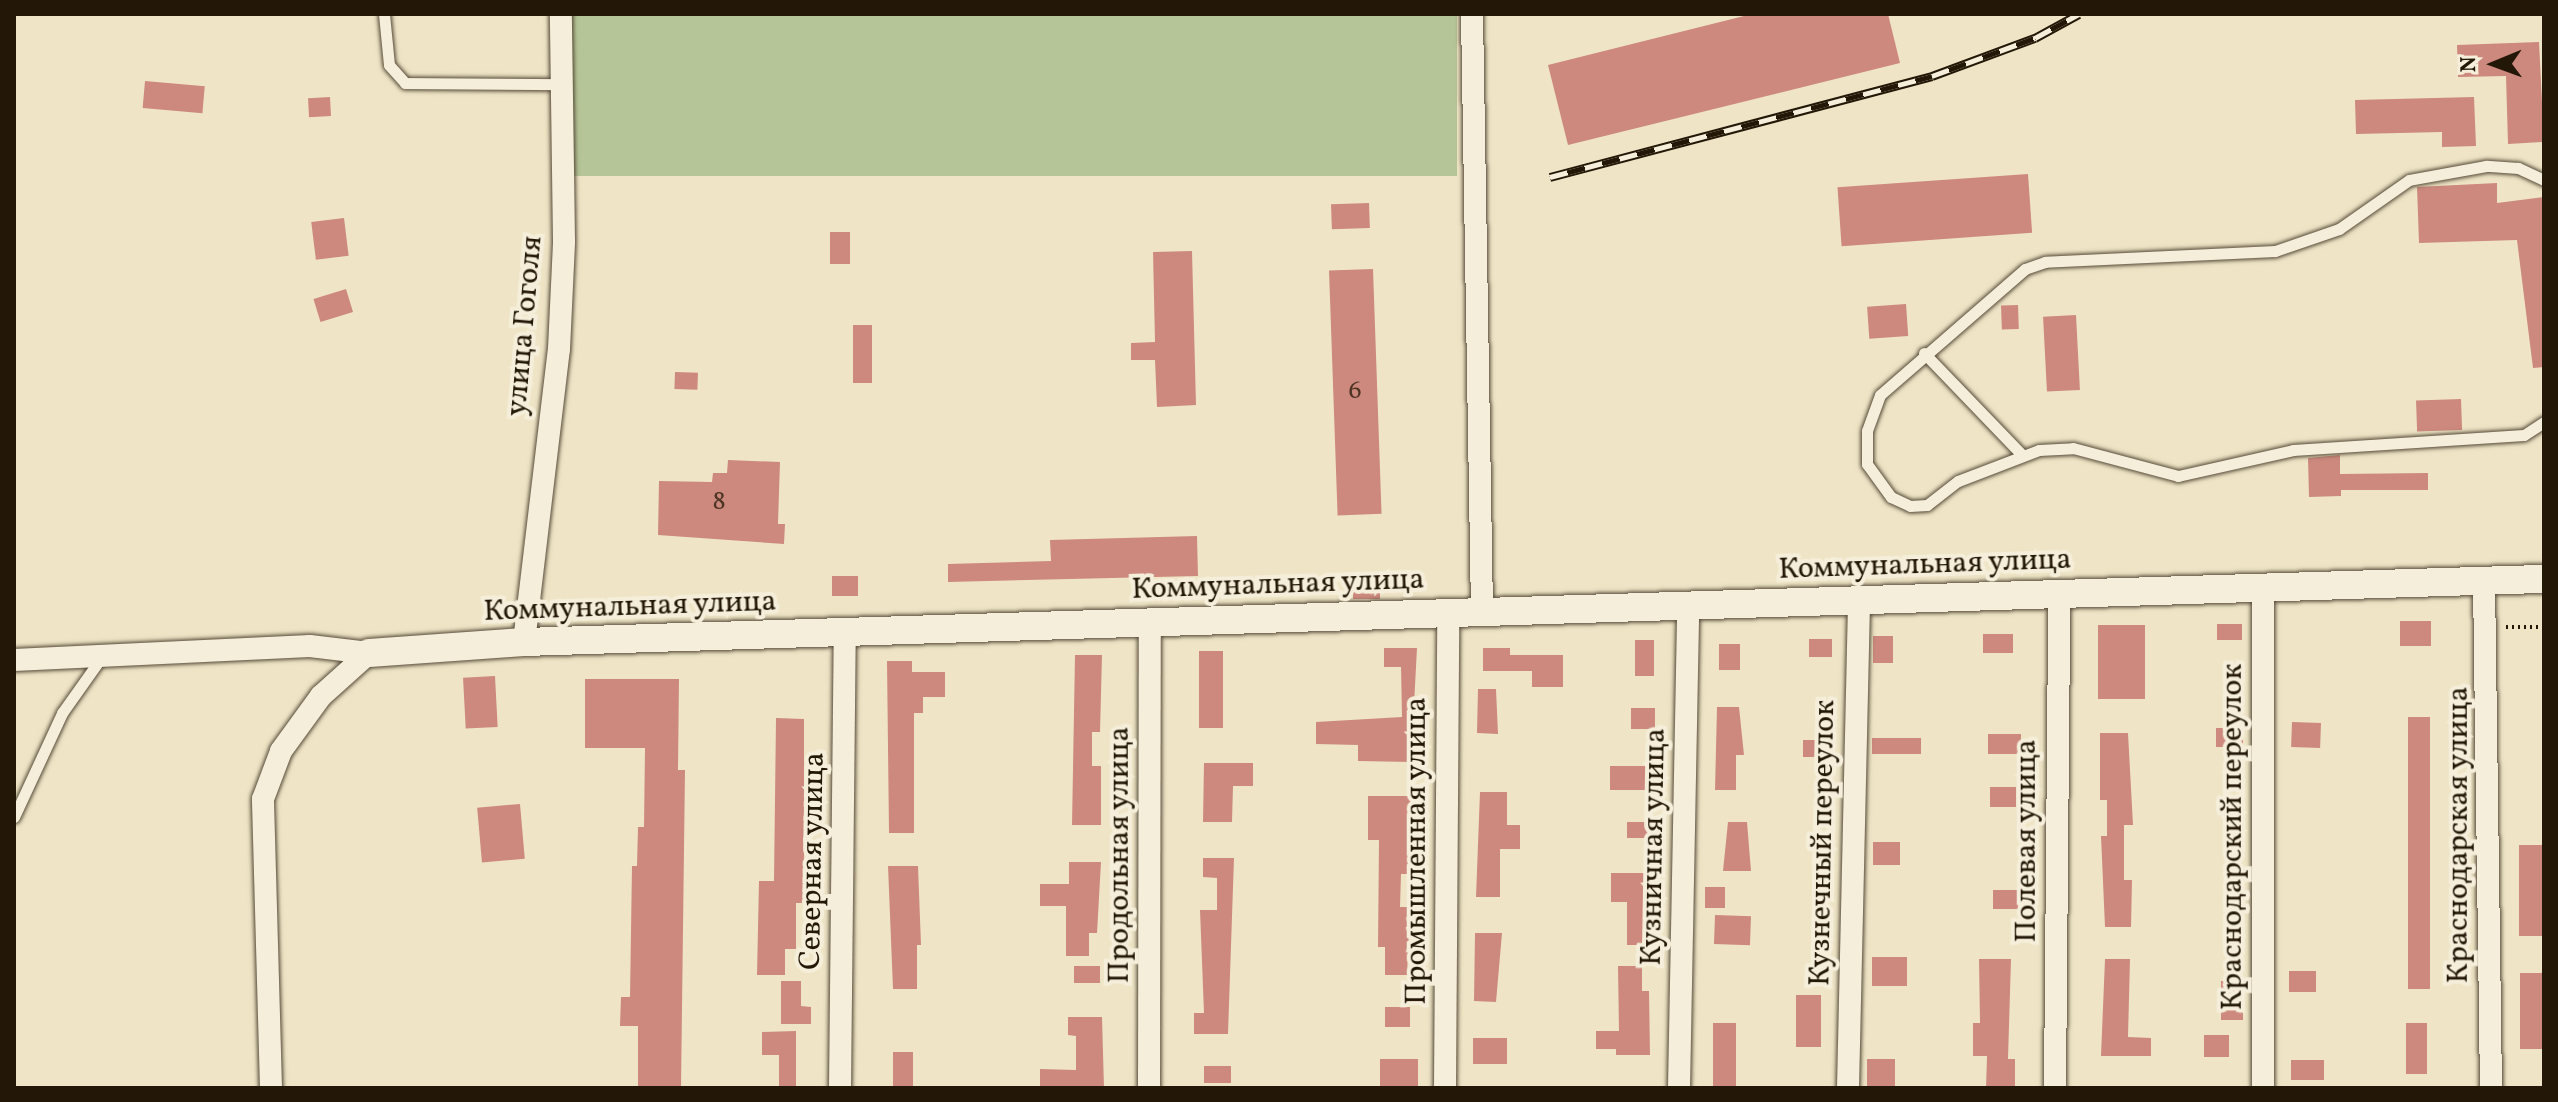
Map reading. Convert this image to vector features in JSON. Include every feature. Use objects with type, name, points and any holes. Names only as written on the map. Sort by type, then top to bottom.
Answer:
[{"type":"street","name":"улица Гоголя","points":[[524,642],[559,349],[564,241],[561,14]]},
{"type":"street","points":[[1472,14],[1482,613]]},
{"type":"street","name":"Коммунальная улица","points":[[14,660],[310,646],[369,653],[524,642],[2544,579]]},
{"type":"street","name":"Краснодарская улица","points":[[2484,581],[2488,627],[2491,1088]]},
{"type":"street","name":"Краснодарский переулок","points":[[2263,587],[2263,1088]]},
{"type":"street","name":"Полевая улица","points":[[2055,1088],[2059,595]]},
{"type":"street","name":"Кузнечный переулок","points":[[1848,1088],[1859,600]]},
{"type":"street","name":"Кузничная улица","points":[[1679,1088],[1688,606]]},
{"type":"street","name":"Промышленная улица","points":[[1445,1088],[1448,614]]},
{"type":"street","name":"Продольная улица","points":[[1149,1088],[1150,623]]},
{"type":"street","name":"Северная улица","points":[[840,1088],[845,634]]},
{"type":"street","points":[[271,1088],[263,799],[281,751],[321,696],[369,653]]},
{"type":"lane","points":[[384,14],[389,65],[405,83],[562,84]]},
{"type":"lane","points":[[2544,180],[2518,168],[2486,166],[2409,180],[2339,229],[2275,251],[2045,262],[2025,269],[1924,353],[1880,395],[1867,431],[1867,464],[1891,497],[1910,506],[1927,505],[1958,481],[2022,455],[2073,448],[2178,476],[2293,450],[2524,435],[2544,422]]},
{"type":"lane","points":[[1924,353],[2022,455]]},
{"type":"lane","points":[[14,817],[62,713],[101,657]]},
{"type":"path","points":[[2488,627],[2544,627]]},
{"type":"green space","points":[[571,14],[1457,14],[1457,176],[571,176]]},
{"type":"building","points":[[1752,14],[1888,14],[1900,63],[1568,145],[1548,65]]},
{"type":"building","points":[[2539,42],[2544,142],[2508,144],[2506,76],[2458,77],[2457,45]]},
{"type":"building","points":[[145,81],[205,86],[202,113],[143,108]]},
{"type":"building","points":[[330,97],[331,116],[309,117],[308,98]]},
{"type":"building","points":[[2474,97],[2476,146],[2442,147],[2442,132],[2356,134],[2355,100]]},
{"type":"building","points":[[2028,174],[2032,233],[1842,246],[1837,187]]},
{"type":"building","points":[[2497,183],[2497,203],[2544,197],[2544,367],[2533,368],[2517,240],[2419,243],[2417,187]]},
{"type":"building","points":[[1369,203],[1370,228],[1332,229],[1331,204]]},
{"type":"building","points":[[344,218],[349,256],[316,260],[311,222]]},
{"type":"building","points":[[830,232],[850,232],[850,264],[830,264]]},
{"type":"building","points":[[1192,251],[1196,405],[1157,407],[1155,360],[1131,360],[1131,343],[1155,342],[1153,252]]},
{"type":"building","points":[[1373,269],[1382,514],[1338,515],[1329,271]]},
{"type":"building","points":[[346,289],[353,312],[321,322],[313,299]]},
{"type":"building","points":[[1906,304],[1908,336],[1869,339],[1867,307]]},
{"type":"building","points":[[2018,305],[2019,329],[2002,330],[2001,306]]},
{"type":"building","points":[[2076,315],[2080,390],[2047,392],[2043,317]]},
{"type":"building","points":[[853,325],[872,325],[872,383],[853,383]]},
{"type":"building","points":[[675,372],[698,373],[697,390],[674,389]]},
{"type":"building","points":[[2461,399],[2462,430],[2417,432],[2416,401]]},
{"type":"building","points":[[2340,455],[2340,474],[2428,473],[2428,490],[2341,490],[2341,496],[2309,497],[2308,458]]},
{"type":"building","points":[[728,460],[780,462],[778,524],[785,524],[784,544],[658,535],[659,481],[712,482],[713,473],[727,473]]},
{"type":"building","points":[[1197,536],[1198,576],[948,582],[948,564],[1051,561],[1050,540]]},
{"type":"building","points":[[1353,574],[1380,574],[1380,599],[1353,599]]},
{"type":"building","points":[[832,576],[858,576],[858,596],[832,596]]},
{"type":"building","points":[[2400,621],[2431,621],[2431,646],[2400,646]]},
{"type":"building","points":[[2217,624],[2242,624],[2242,640],[2217,640]]},
{"type":"building","points":[[2098,625],[2145,625],[2145,699],[2098,699]]},
{"type":"building","points":[[1983,634],[2013,634],[2013,653],[1983,653]]},
{"type":"building","points":[[1873,636],[1893,636],[1893,663],[1873,663]]},
{"type":"building","points":[[1809,639],[1832,639],[1832,657],[1809,657]]},
{"type":"building","points":[[1635,640],[1654,640],[1654,676],[1635,676]]},
{"type":"building","points":[[1719,644],[1740,644],[1740,670],[1719,670]]},
{"type":"building","points":[[1384,648],[1417,648],[1411,762],[1358,761],[1358,745],[1316,744],[1316,722],[1402,717],[1401,667],[1384,667]]},
{"type":"building","points":[[1483,648],[1510,648],[1510,655],[1563,655],[1563,687],[1532,687],[1532,671],[1483,671]]},
{"type":"building","points":[[1199,651],[1223,651],[1223,728],[1199,728]]},
{"type":"building","points":[[1075,655],[1102,655],[1100,732],[1092,732],[1092,766],[1101,766],[1101,825],[1072,825]]},
{"type":"building","points":[[887,661],[912,661],[912,672],[945,672],[945,697],[923,697],[923,713],[914,713],[914,833],[889,833]]},
{"type":"building","points":[[495,676],[498,727],[466,729],[463,678]]},
{"type":"building","points":[[585,679],[679,679],[678,770],[685,770],[681,1088],[638,1088],[638,1026],[620,1026],[621,997],[630,997],[632,866],[637,866],[638,827],[644,827],[645,748],[585,748]]},
{"type":"building","points":[[1478,689],[1496,689],[1498,734],[1477,733]]},
{"type":"building","points":[[1717,707],[1739,707],[1744,755],[1736,755],[1736,790],[1715,790]]},
{"type":"building","points":[[1631,708],[1655,708],[1655,729],[1631,729]]},
{"type":"building","points":[[2408,717],[2430,717],[2430,989],[2408,989]]},
{"type":"building","points":[[776,718],[804,719],[804,903],[796,903],[796,949],[785,949],[785,975],[757,975],[759,881],[774,881]]},
{"type":"building","points":[[2292,722],[2321,723],[2320,748],[2291,747]]},
{"type":"building","points":[[2216,728],[2243,728],[2243,747],[2216,747]]},
{"type":"building","points":[[2100,733],[2128,733],[2133,825],[2124,825],[2124,880],[2132,880],[2131,927],[2105,927],[2101,836],[2107,836],[2107,800],[2100,800]]},
{"type":"building","points":[[1988,734],[2021,734],[2021,754],[1988,754]]},
{"type":"building","points":[[1872,738],[1921,738],[1921,754],[1872,754]]},
{"type":"building","points":[[1803,740],[1826,740],[1826,757],[1803,757]]},
{"type":"building","points":[[1204,763],[1253,763],[1253,786],[1233,786],[1232,822],[1203,822]]},
{"type":"building","points":[[1610,766],[1652,766],[1652,790],[1610,790]]},
{"type":"building","points":[[1990,787],[2016,787],[2016,807],[1990,807]]},
{"type":"building","points":[[1480,792],[1507,792],[1507,825],[1520,825],[1520,849],[1500,849],[1500,897],[1476,897]]},
{"type":"building","points":[[1368,796],[1417,796],[1417,822],[1427,822],[1427,838],[1414,838],[1413,874],[1401,874],[1400,907],[1410,907],[1407,975],[1385,975],[1385,947],[1378,947],[1379,840],[1368,840]]},
{"type":"building","points":[[520,804],[525,859],[482,863],[477,808]]},
{"type":"building","points":[[1627,822],[1652,822],[1652,838],[1627,838]]},
{"type":"building","points":[[1728,822],[1747,822],[1751,871],[1723,871]]},
{"type":"building","points":[[1873,842],[1900,842],[1900,865],[1873,865]]},
{"type":"building","points":[[2519,845],[2544,845],[2544,936],[2519,936]]},
{"type":"building","points":[[1203,858],[1234,858],[1228,1034],[1194,1034],[1194,1013],[1204,1013],[1200,910],[1217,910],[1217,878],[1203,877]]},
{"type":"building","points":[[1069,862],[1101,862],[1097,933],[1089,933],[1089,956],[1066,956],[1066,906],[1040,906],[1040,884],[1069,884]]},
{"type":"building","points":[[888,866],[918,866],[921,945],[917,945],[917,989],[893,989]]},
{"type":"building","points":[[1611,873],[1655,873],[1652,945],[1627,945],[1627,902],[1611,902]]},
{"type":"building","points":[[1705,887],[1725,887],[1725,908],[1705,908]]},
{"type":"building","points":[[1993,890],[2018,890],[2018,909],[1993,909]]},
{"type":"building","points":[[1715,915],[1751,916],[1750,945],[1714,944]]},
{"type":"building","points":[[1475,933],[1502,933],[1496,1002],[1474,1001]]},
{"type":"building","points":[[1872,957],[1907,957],[1907,986],[1872,986]]},
{"type":"building","points":[[1979,959],[2011,959],[2008,1059],[2015,1059],[2015,1088],[1986,1088],[1987,1056],[1973,1056],[1973,1023],[1980,1023]]},
{"type":"building","points":[[2105,959],[2130,959],[2128,1037],[2151,1038],[2151,1056],[2101,1056]]},
{"type":"building","points":[[1074,966],[1100,966],[1100,983],[1074,983]]},
{"type":"building","points":[[1618,966],[1642,966],[1642,991],[1649,991],[1650,1055],[1616,1055],[1616,1049],[1596,1049],[1596,1031],[1619,1031]]},
{"type":"building","points":[[2289,971],[2316,971],[2316,992],[2289,992]]},
{"type":"building","points":[[2520,973],[2544,973],[2544,1049],[2520,1049]]},
{"type":"building","points":[[781,981],[801,981],[801,1006],[811,1007],[811,1024],[781,1024]]},
{"type":"building","points":[[2221,981],[2243,981],[2243,1020],[2221,1020]]},
{"type":"building","points":[[1796,995],[1821,995],[1821,1047],[1796,1047]]},
{"type":"building","points":[[1385,1007],[1410,1007],[1410,1027],[1385,1027]]},
{"type":"building","points":[[1068,1017],[1102,1017],[1104,1088],[1040,1088],[1040,1069],[1076,1070],[1076,1036],[1068,1035]]},
{"type":"building","points":[[1713,1023],[1736,1023],[1736,1088],[1713,1088]]},
{"type":"building","points":[[2406,1023],[2427,1023],[2427,1074],[2406,1074]]},
{"type":"building","points":[[796,1031],[796,1088],[779,1088],[779,1055],[762,1055],[762,1032]]},
{"type":"building","points":[[2204,1035],[2229,1035],[2229,1057],[2204,1057]]},
{"type":"building","points":[[1473,1038],[1507,1038],[1507,1064],[1473,1064]]},
{"type":"building","points":[[893,1052],[913,1052],[913,1088],[893,1088]]},
{"type":"building","points":[[1380,1059],[1418,1059],[1418,1088],[1380,1088]]},
{"type":"building","points":[[1867,1059],[1895,1059],[1895,1088],[1867,1088]]},
{"type":"building","points":[[2291,1060],[2324,1060],[2324,1080],[2291,1080]]},
{"type":"building","points":[[1204,1066],[1231,1066],[1231,1083],[1204,1083]]},
{"type":"railway","points":[[1550,177],[1932,76],[2035,38],[2079,14]]}]
